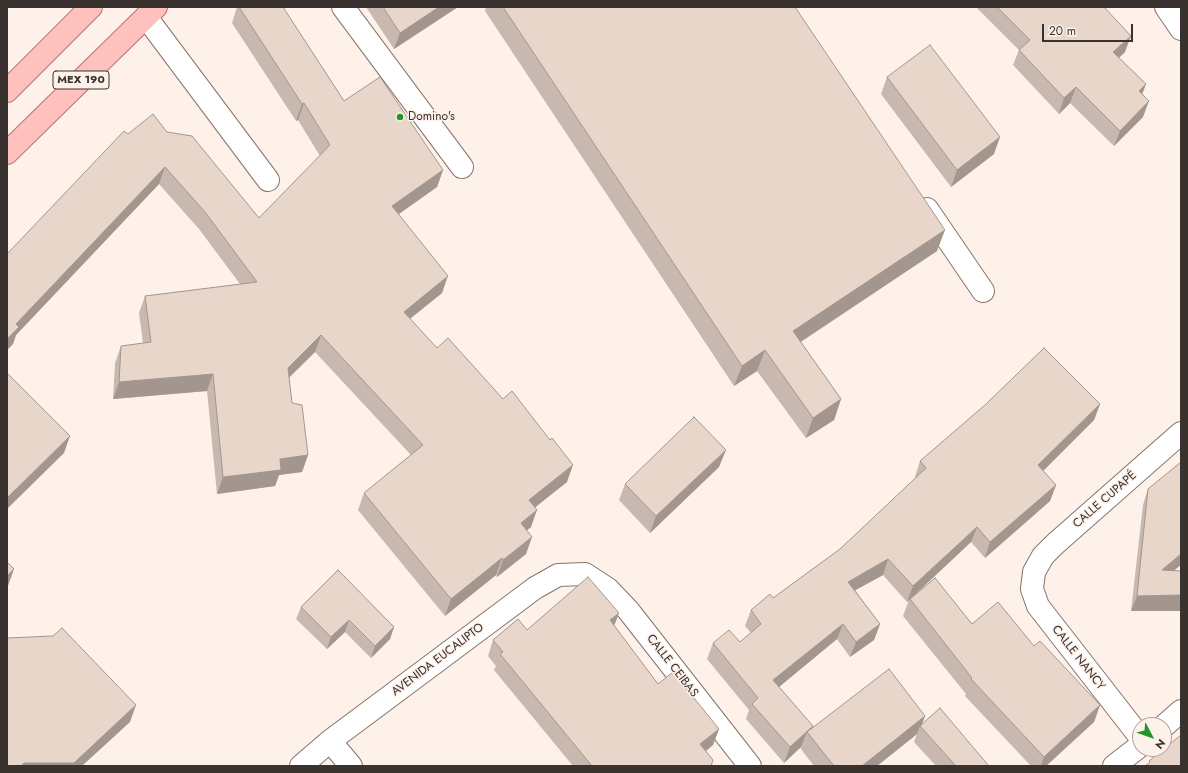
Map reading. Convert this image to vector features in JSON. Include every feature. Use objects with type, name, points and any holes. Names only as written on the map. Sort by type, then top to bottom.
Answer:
[{"type":"main road","points":[[7,91],[91,7]]},
{"type":"main road","name":"MEX 190","points":[[7,153],[151,12]]},
{"type":"street","points":[[343,7],[462,167]]},
{"type":"street","points":[[1166,7],[1181,29]]},
{"type":"street","points":[[151,12],[268,180]]},
{"type":"street","points":[[915,192],[983,291]]},
{"type":"street","name":"CALLE CUPAPÉ","points":[[1034,572],[1043,556],[1055,544],[1181,433]]},
{"type":"street","name":"CALLE NANCY","points":[[1034,572],[1032,589],[1038,606],[1132,727]]},
{"type":"street","name":"AVENIDA EUCALIPTO","points":[[301,766],[330,741],[535,588],[558,575],[585,574]]},
{"type":"street","name":"CALLE CEIBAS","points":[[585,574],[608,589],[628,610],[750,766]]},
{"type":"street","points":[[1172,719],[1181,711]]},
{"type":"street","points":[[330,741],[351,766]]},
{"type":"street","points":[[1114,766],[1132,752]]},
{"type":"building","points":[[239,7],[283,7],[344,101],[380,77],[443,170],[392,206],[448,276],[404,312],[437,348],[448,338],[503,399],[512,391],[550,440],[552,438],[573,465],[529,500],[537,510],[521,523],[532,537],[503,560],[502,558],[451,599],[364,493],[423,445],[321,335],[288,368],[292,403],[302,405],[308,455],[280,459],[281,470],[223,477],[213,374],[119,382],[121,346],[151,342],[145,296],[257,282],[205,212],[165,167],[16,324],[19,327],[7,339],[7,254],[124,131],[128,134],[153,114],[167,132],[192,136],[259,218],[330,145],[304,103],[302,104]]},
{"type":"building","points":[[383,7],[439,7],[400,33]]},
{"type":"building","points":[[503,7],[795,7],[945,230],[793,331],[841,399],[813,418],[765,350],[742,366]]},
{"type":"building","points":[[997,7],[1104,7],[1131,36],[1113,52],[1146,84],[1139,91],[1149,101],[1120,131],[1076,87],[1064,98],[1019,50],[1030,40]]},
{"type":"building","points":[[930,45],[1000,137],[957,170],[887,77]]},
{"type":"building","points":[[1044,348],[1100,404],[1038,465],[1056,485],[990,542],[977,527],[913,586],[888,559],[848,582],[880,624],[856,642],[843,624],[773,680],[813,726],[790,747],[752,704],[758,698],[713,643],[729,630],[740,642],[761,624],[751,610],[770,594],[773,598],[840,549],[926,468],[920,461],[985,405]]},
{"type":"building","points":[[7,373],[70,436],[7,498]]},
{"type":"building","points":[[694,417],[726,450],[656,516],[625,484]]},
{"type":"building","points":[[1181,462],[1181,554],[1162,570],[1181,571],[1181,595],[1137,596],[1148,489]]},
{"type":"building","points":[[7,562],[14,569],[7,576]]},
{"type":"building","points":[[338,570],[394,627],[375,646],[349,620],[331,637],[301,607]]},
{"type":"building","points":[[588,577],[619,613],[610,620],[658,684],[673,672],[719,729],[700,744],[713,760],[711,766],[592,766],[500,654],[503,652],[493,640],[518,619],[527,630]]},
{"type":"building","points":[[935,578],[972,624],[998,602],[1034,646],[1040,641],[1100,705],[1044,757],[971,679],[972,678],[910,599]]},
{"type":"building","points":[[62,628],[136,705],[74,763],[24,763],[21,766],[7,766],[7,638],[53,636]]},
{"type":"building","points":[[889,669],[925,716],[862,766],[834,766],[807,732]]},
{"type":"building","points":[[940,708],[988,765],[987,766],[956,766],[920,726]]},
{"type":"building","points":[[1181,735],[1181,766],[1145,766],[1154,757],[1172,757],[1172,742]]},
{"type":"place","name":"Domino's","points":[[400,117]]}]
